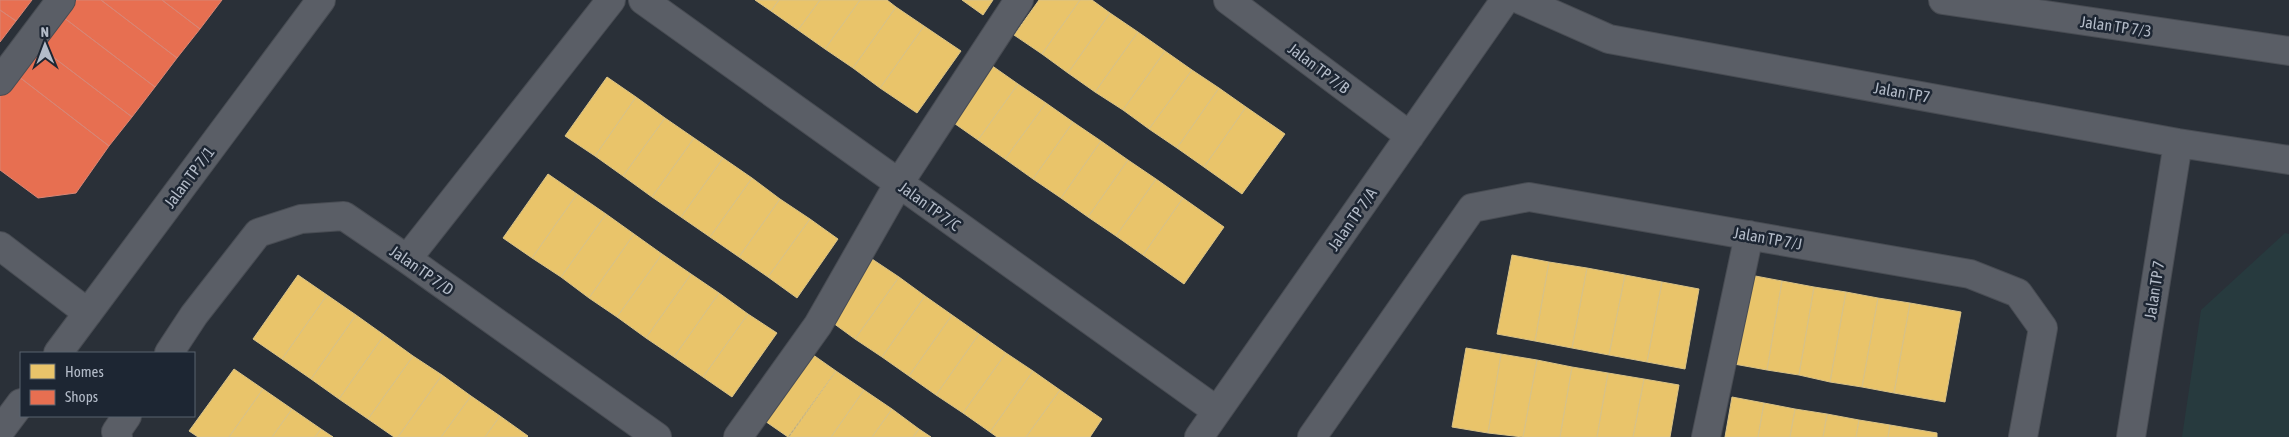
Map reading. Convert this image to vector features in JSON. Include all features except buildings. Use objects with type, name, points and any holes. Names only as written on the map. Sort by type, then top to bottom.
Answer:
[{"type":"street","points":[[0,82],[61,0]]},
{"type":"street","name":"Jalan TP 7/1","points":[[59,352],[321,0]]},
{"type":"street","points":[[406,258],[611,0]]},
{"type":"street","name":"Jalan TP 7/C","points":[[643,0],[1217,411]]},
{"type":"street","points":[[738,437],[818,325],[899,183],[1020,0]]},
{"type":"street","name":"Jalan TP 7/B","points":[[1228,0],[1410,136]]},
{"type":"street","name":"Jalan TP 7/A","points":[[1198,437],[1505,0]]},
{"type":"street","name":"Jalan TP7","points":[[1521,0],[1609,39],[2178,143],[2289,160]]},
{"type":"street","name":"Jalan TP 7/3","points":[[1942,0],[2089,11],[2289,51]]},
{"type":"street","name":"Jalan TP 7","points":[[2131,437],[2178,143]]},
{"type":"street","name":"Jalan TP 7/J","points":[[1312,437],[1472,208],[1529,197],[1970,274],[2018,293],[2043,328],[2023,437]]},
{"type":"street","name":"Jalan TP 7/D","points":[[170,352],[194,315],[258,233],[301,219],[344,216],[657,437]]},
{"type":"street","points":[[1706,437],[1749,235]]},
{"type":"street","points":[[0,246],[88,313]]},
{"type":"street","points":[[0,432],[20,404]]},
{"type":"street","points":[[118,437],[116,432],[126,417]]},
{"type":"green space","points":[[2285,233],[2289,234],[2289,437],[2182,437],[2201,310]]}]
